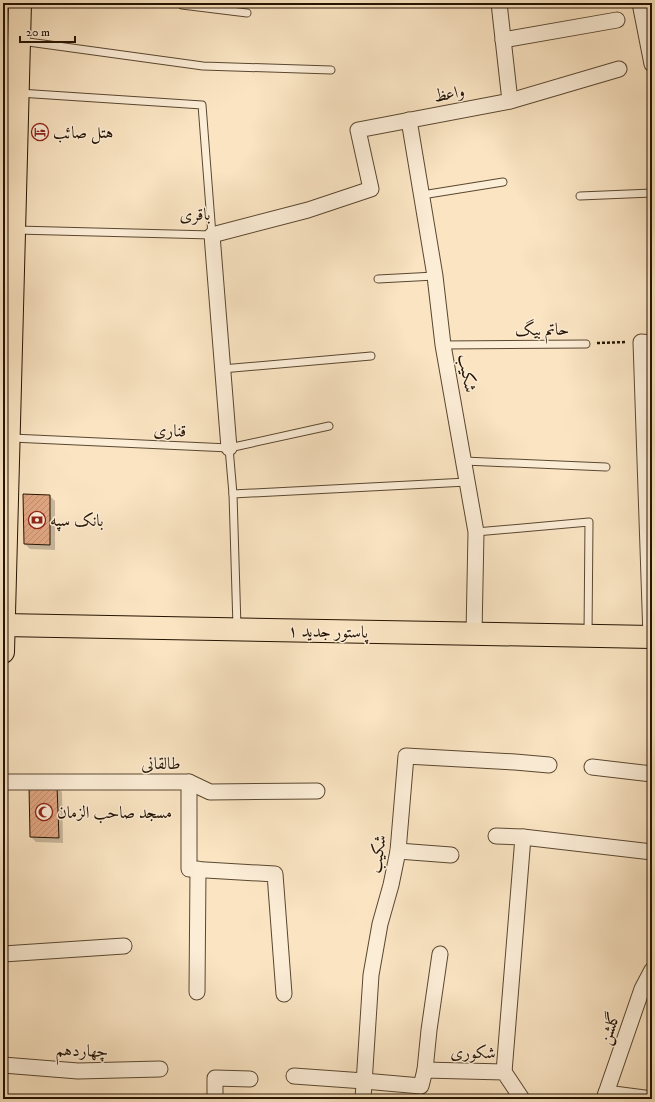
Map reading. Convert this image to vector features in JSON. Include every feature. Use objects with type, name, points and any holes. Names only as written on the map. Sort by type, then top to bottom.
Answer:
[{"type":"main road","points":[[3,652],[8,438],[6,383],[20,3]]},
{"type":"main road","name":"پاستور جدید ۱","points":[[3,625],[652,637]]},
{"type":"street","points":[[499,3],[510,101]]},
{"type":"street","points":[[640,3],[652,61]]},
{"type":"street","points":[[503,40],[616,20]]},
{"type":"street","name":"واعظ","points":[[371,189],[358,130],[510,101],[619,69]]},
{"type":"street","name":"شکیب","points":[[409,120],[435,276],[443,345],[476,532],[474,634]]},
{"type":"street","name":"باقری","points":[[212,235],[308,210],[371,189]]},
{"type":"street","points":[[212,235],[229,448]]},
{"type":"street","points":[[646,342],[652,637]]},
{"type":"street","name":"شکیب","points":[[363,1099],[372,969],[380,924],[398,851],[406,756],[549,765]]},
{"type":"street","points":[[592,767],[652,774]]},
{"type":"street","name":"طالقانی","points":[[3,782],[189,782],[210,792],[317,791]]},
{"type":"street","points":[[189,782],[189,869],[275,874],[284,994]]},
{"type":"street","points":[[496,836],[523,837],[652,852]]},
{"type":"street","points":[[504,1072],[523,837]]},
{"type":"street","points":[[398,851],[451,855]]},
{"type":"street","points":[[197,992],[198,869]]},
{"type":"street","points":[[3,954],[124,946]]},
{"type":"street","points":[[294,1076],[421,1086],[425,1070],[440,954]]},
{"type":"street","name":"گلشن","points":[[605,1096],[642,989],[650,978]]},
{"type":"street","name":"چهاردهم","points":[[3,1065],[78,1071],[160,1069]]},
{"type":"street","name":"شکوری","points":[[425,1070],[504,1072],[522,1099]]},
{"type":"street","points":[[215,1099],[215,1078],[250,1079]]},
{"type":"street","points":[[605,1096],[652,1099]]},
{"type":"lane","points":[[182,3],[182,5],[247,13]]},
{"type":"lane","points":[[19,40],[203,66],[331,70]]},
{"type":"lane","points":[[17,92],[202,105],[212,235]]},
{"type":"lane","points":[[422,195],[503,182]]},
{"type":"lane","points":[[580,196],[652,192]]},
{"type":"lane","name":"باقری","points":[[12,222],[212,235]]},
{"type":"lane","points":[[378,280],[435,276]]},
{"type":"lane","name":"حاتم بیگ","points":[[443,345],[586,344]]},
{"type":"lane","points":[[222,369],[371,356]]},
{"type":"lane","name":"قناری","points":[[8,438],[229,448],[329,426]]},
{"type":"lane","points":[[229,448],[233,494],[237,630]]},
{"type":"lane","points":[[464,461],[606,467]]},
{"type":"lane","points":[[233,494],[467,482]]},
{"type":"lane","points":[[476,532],[589,522],[588,636]]},
{"type":"path","name":"حاتم بیگ","points":[[586,344],[646,342]]},
{"type":"building","name":"بانک سپه","points":[[23,494],[50,495],[50,545],[24,544]]},
{"type":"building","name":"مسجد صاحب الزمان","points":[[29,786],[57,786],[59,838],[30,837]]},
{"type":"place","name":"هتل صائب","points":[[40,132]]},
{"type":"place","name":"بانک سپه","points":[[37,520]]},
{"type":"place","name":"مسجد صاحب الزمان","points":[[44,812]]}]
